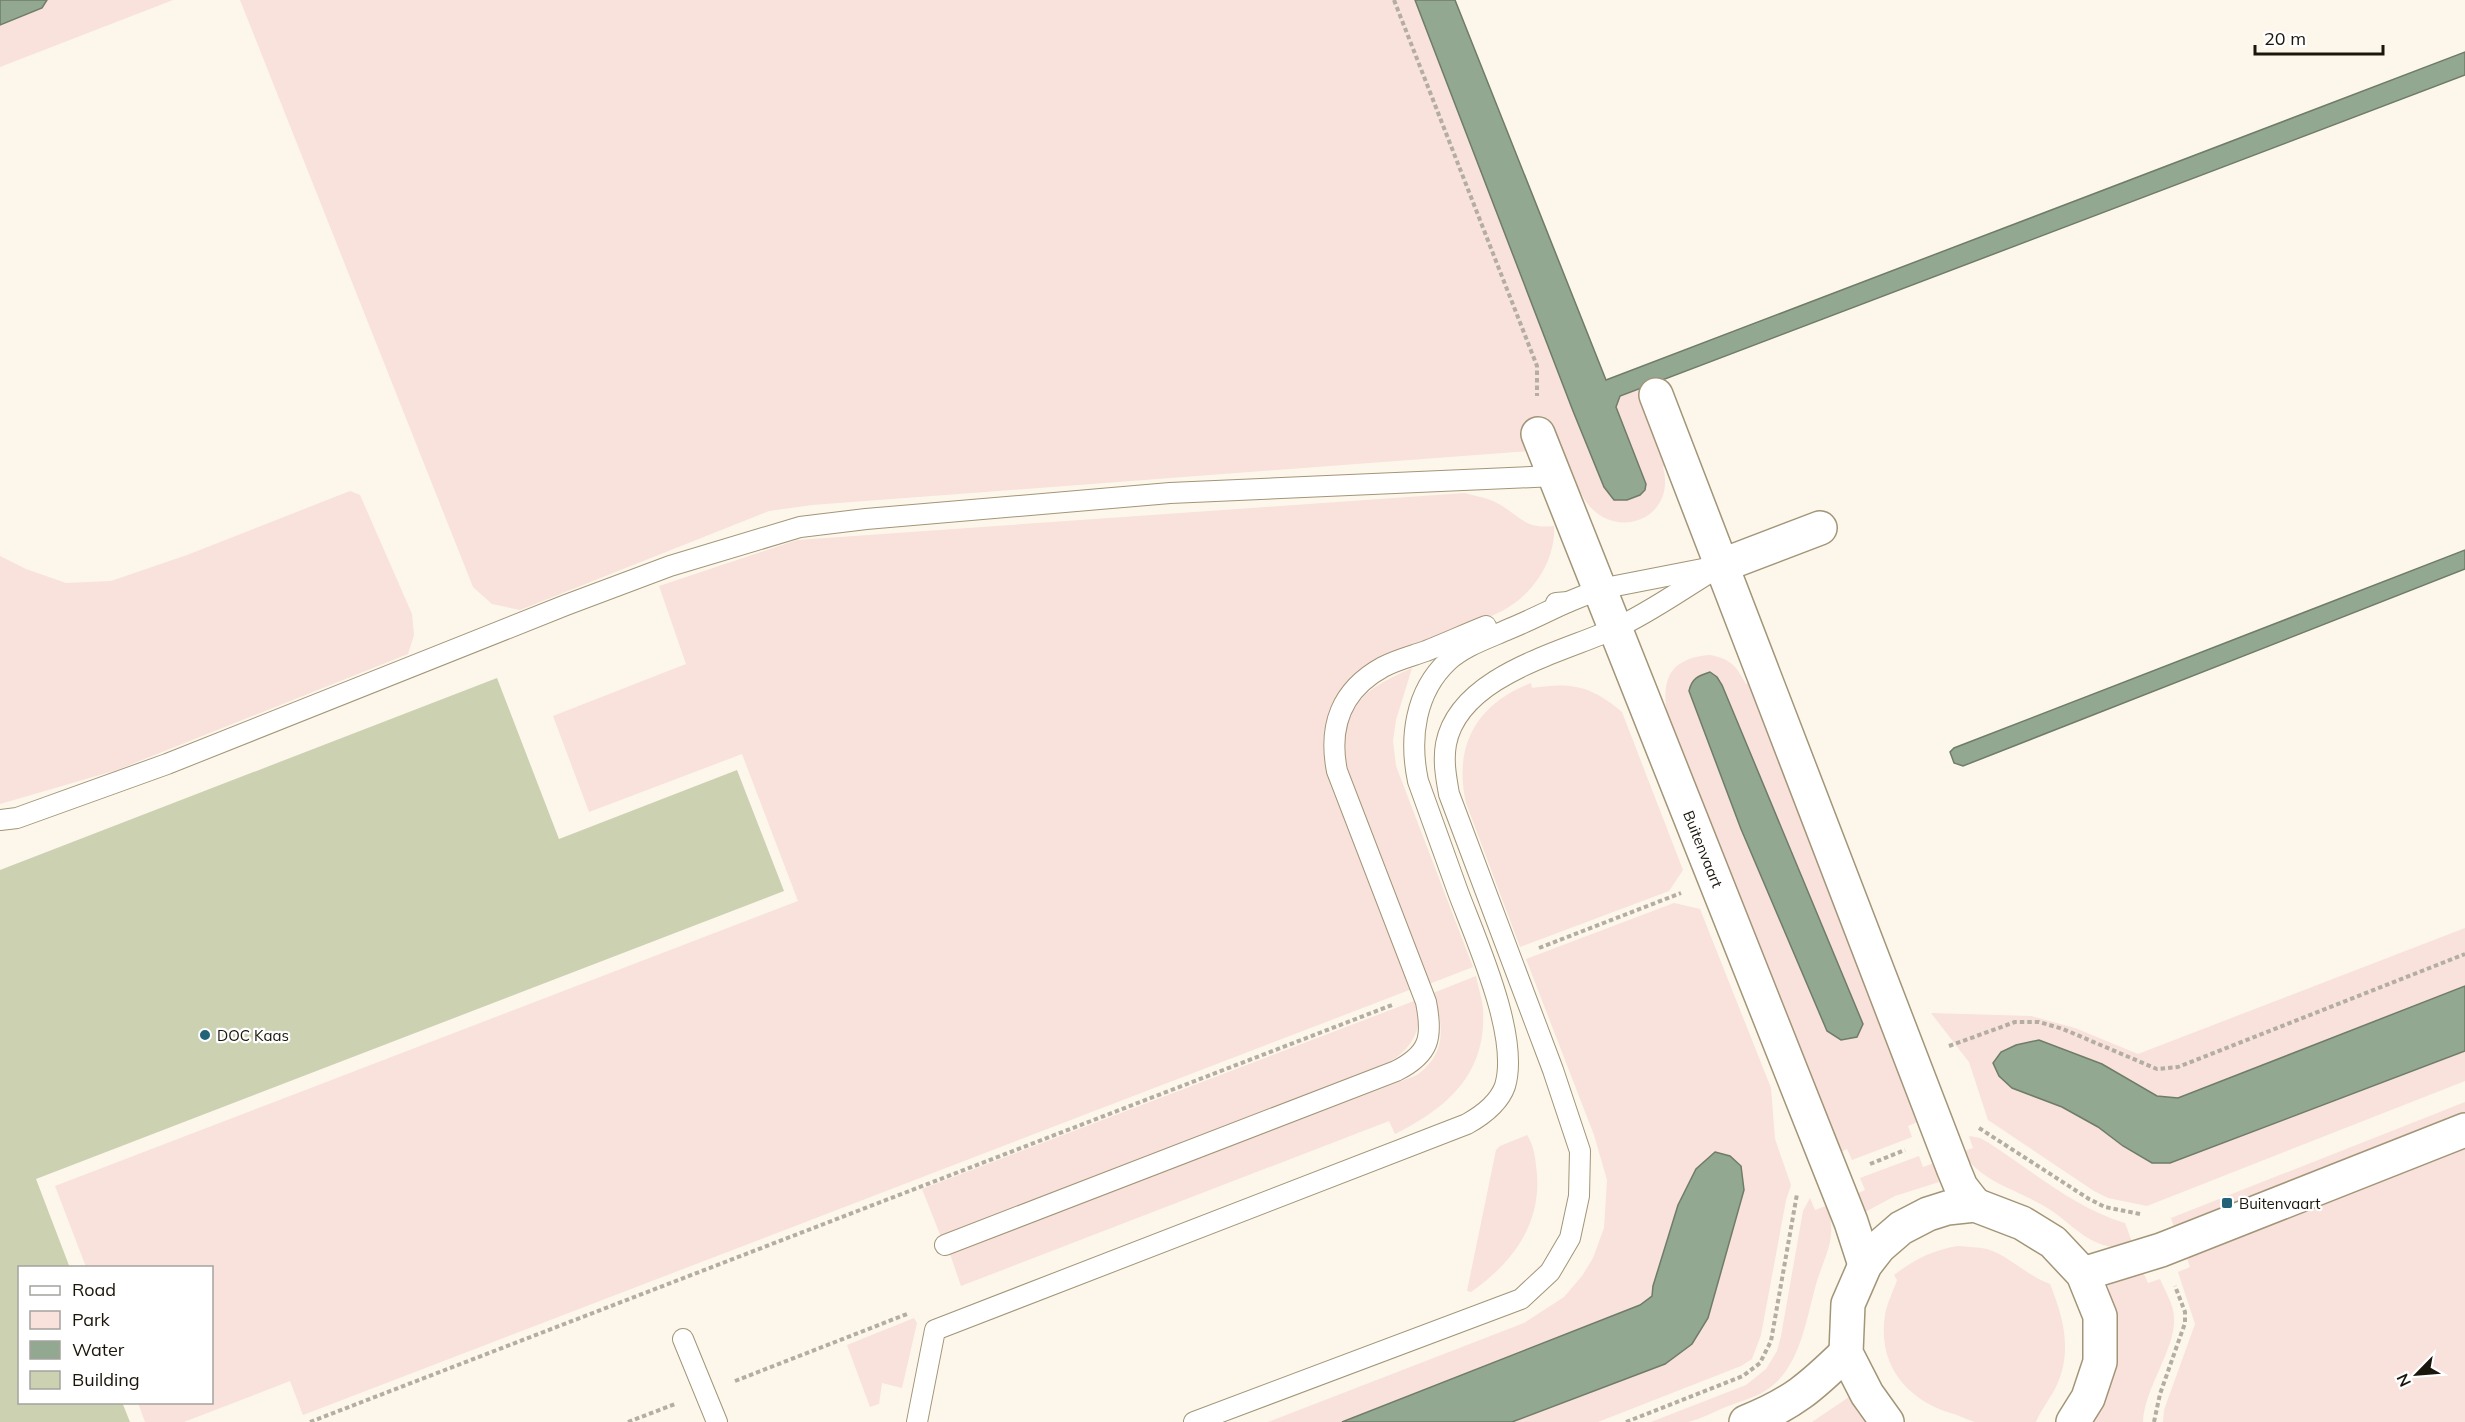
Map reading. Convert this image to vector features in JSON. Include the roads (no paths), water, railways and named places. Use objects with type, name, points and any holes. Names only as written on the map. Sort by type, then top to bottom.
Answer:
[{"type":"street","points":[[1656,395],[1961,1187],[1974,1205]]},
{"type":"street","name":"Buitenvaart","points":[[1538,434],[1851,1222],[1865,1266]]},
{"type":"street","points":[[1723,565],[1820,528]]},
{"type":"street","points":[[2083,1274],[2161,1250],[2465,1130]]},
{"type":"street","points":[[1887,1422],[1867,1394],[1846,1353],[1848,1304],[1865,1266],[1879,1247],[1901,1228],[1928,1214],[1947,1208],[1974,1205],[2022,1223],[2053,1242],[2083,1274],[2100,1316],[2100,1362],[2088,1398],[2073,1422]]},
{"type":"street","points":[[1746,1422],[1778,1409],[1803,1393],[1846,1353]]},
{"type":"lane","points":[[0,820],[17,818],[168,765],[566,605],[670,566],[801,527],[866,519],[1170,493],[1555,476]]},
{"type":"lane","points":[[917,1422],[935,1330],[1467,1124],[1484,1114],[1504,1087],[1508,1069],[1507,1048],[1487,968],[1418,781],[1413,758],[1414,732],[1419,706],[1431,681],[1448,660],[1480,642],[1600,589],[1723,565]]},
{"type":"lane","points":[[1194,1422],[1521,1299],[1551,1272],[1570,1238],[1579,1196],[1580,1151],[1449,794],[1444,767],[1446,743],[1459,716],[1486,688],[1534,661],[1616,628],[1723,565]]},
{"type":"lane","points":[[945,1245],[1408,1065],[1417,1059],[1425,1048],[1430,1022],[1423,993],[1337,771],[1333,750],[1338,717],[1356,686],[1385,666],[1539,605],[1568,602]]},
{"type":"lane","points":[[683,1339],[717,1422]]},
{"type":"water","points":[[0,0],[47,0],[42,8],[0,25]]},
{"type":"water","points":[[1415,0],[1455,0],[1606,380],[2465,52],[2465,75],[1620,396],[1616,407],[1646,484],[1645,490],[1640,495],[1627,500],[1614,500],[1604,487],[1573,411]]},
{"type":"water","points":[[2465,550],[2465,569],[1963,766],[1954,763],[1950,752],[1954,748]]},
{"type":"water","points":[[1710,672],[1722,685],[1863,1024],[1857,1037],[1841,1040],[1827,1031],[1741,829],[1689,691],[1696,678]]},
{"type":"water","points":[[2465,986],[2465,1051],[2170,1163],[2152,1163],[2123,1146],[2098,1127],[2062,1107],[2012,1088],[1999,1076],[1993,1063],[2001,1052],[2016,1045],[2039,1040],[2102,1064],[2157,1096],[2178,1098]]},
{"type":"water","points":[[1715,1152],[1730,1156],[1741,1166],[1744,1190],[1708,1318],[1692,1344],[1665,1364],[1512,1422],[1342,1422],[1640,1305],[1652,1296],[1678,1205],[1696,1169]]},
{"type":"place","name":"DOC Kaas","points":[[205,1035]]},
{"type":"place","name":"Buitenvaart","points":[[2227,1203]]}]
